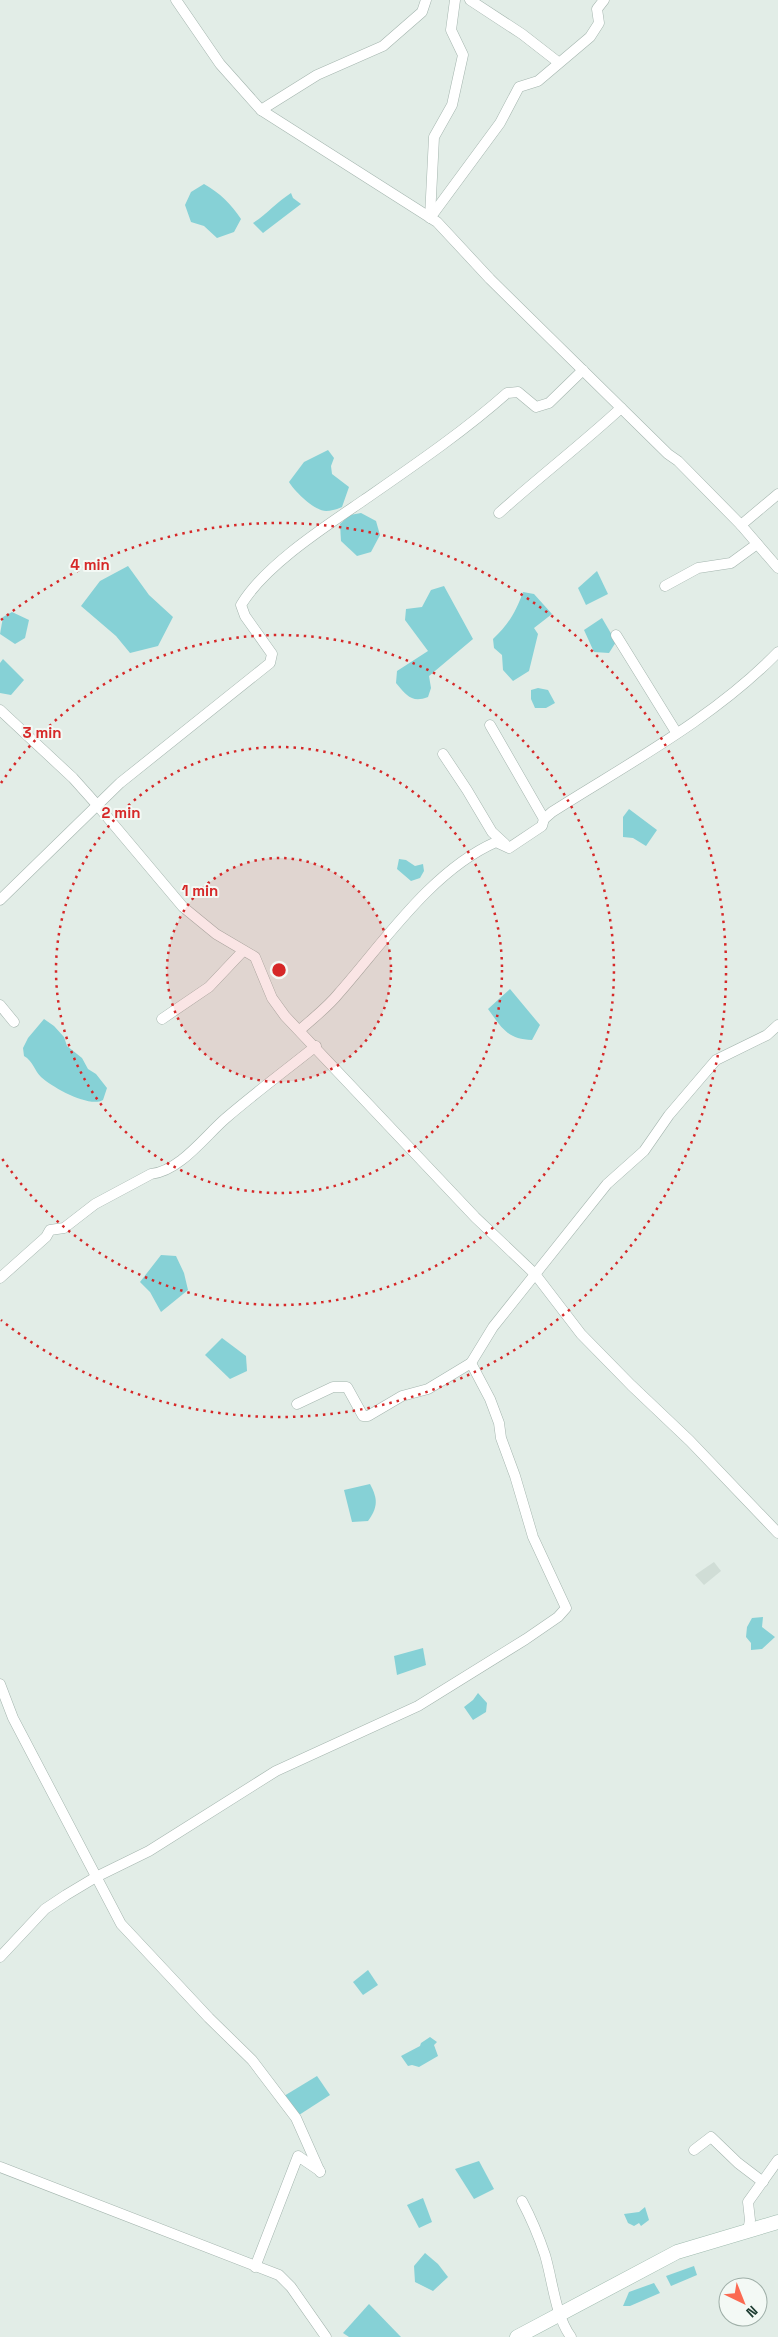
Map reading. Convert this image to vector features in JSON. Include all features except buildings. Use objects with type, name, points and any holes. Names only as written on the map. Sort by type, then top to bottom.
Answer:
[{"type":"main road","points":[[518,2337],[664,2258],[778,2222]]},
{"type":"street","points":[[176,0],[220,64],[261,110],[430,218],[621,408],[678,461],[741,525],[778,568]]},
{"type":"street","points":[[261,110],[317,75],[383,46],[422,12],[426,0]]},
{"type":"street","points":[[430,218],[434,137],[452,105],[462,55],[451,30],[455,0]]},
{"type":"street","points":[[470,0],[522,34],[558,62]]},
{"type":"street","points":[[430,218],[500,123],[519,87],[538,81],[558,62],[590,37],[599,23],[597,9],[604,0]]},
{"type":"street","points":[[0,900],[120,783],[270,663],[272,654],[245,616],[241,605],[250,591],[308,539],[398,476],[507,393],[518,392],[536,407],[549,403],[583,370]]},
{"type":"street","points":[[499,513],[558,461],[586,441],[621,408]]},
{"type":"street","points":[[741,525],[778,494]]},
{"type":"street","points":[[665,586],[698,568],[732,563],[757,544]]},
{"type":"street","points":[[616,635],[676,732]]},
{"type":"street","points":[[509,848],[542,826],[544,819],[676,732],[753,678],[778,652]]},
{"type":"street","points":[[0,710],[72,778],[183,907],[216,934],[255,958],[272,998],[286,1016],[475,1217],[536,1274],[581,1334],[690,1441],[778,1533]]},
{"type":"street","points":[[490,725],[544,819]]},
{"type":"street","points":[[443,754],[492,832],[509,848]]},
{"type":"street","points":[[300,1030],[338,995],[413,906],[448,874],[484,847],[496,842],[509,848]]},
{"type":"street","points":[[162,1019],[209,987],[244,951]]},
{"type":"street","points":[[0,1004],[14,1022]]},
{"type":"street","points":[[297,1404],[333,1388],[347,1387],[363,1416],[368,1416],[402,1396],[428,1389],[471,1363],[493,1327],[606,1184],[644,1151],[669,1115],[716,1060],[766,1035],[778,1024]]},
{"type":"street","points":[[0,1278],[46,1237],[50,1230],[64,1228],[95,1204],[151,1174],[161,1173],[197,1148],[225,1119],[316,1046]]},
{"type":"street","points":[[0,1957],[45,1909],[96,1876],[149,1851],[276,1771],[418,1706],[526,1639],[558,1617],[566,1608],[533,1537],[515,1476],[501,1438],[499,1423],[490,1399],[471,1363]]},
{"type":"street","points":[[0,1684],[13,1718],[121,1924],[209,2018],[252,2060],[296,2118],[320,2172],[298,2156],[255,2267]]},
{"type":"street","points":[[694,2150],[711,2137],[763,2182]]},
{"type":"street","points":[[748,2231],[750,2220],[748,2202],[778,2160]]},
{"type":"street","points":[[0,2167],[285,2279],[326,2337]]},
{"type":"street","points":[[522,2201],[545,2256],[560,2315],[571,2337]]},
{"type":"shaded area","points":[[714,1562],[721,1571],[704,1585],[695,1575]]},
{"type":"water","points":[[204,184],[225,199],[241,219],[234,232],[217,238],[204,226],[191,222],[185,205],[191,192]]},
{"type":"water","points":[[291,193],[293,198],[301,204],[263,233],[253,223]]},
{"type":"water","points":[[328,450],[334,458],[331,466],[332,474],[349,487],[342,507],[326,511],[316,508],[296,491],[289,482],[304,462]]},
{"type":"water","points":[[361,513],[376,521],[380,535],[371,552],[357,556],[341,541],[340,524],[350,515]]},
{"type":"water","points":[[128,566],[149,595],[173,617],[158,646],[130,653],[116,636],[81,606],[100,581]]},
{"type":"water","points":[[597,571],[608,594],[586,605],[578,588]]},
{"type":"water","points":[[444,586],[473,639],[429,676],[431,688],[428,697],[414,699],[407,695],[396,683],[397,671],[428,651],[405,620],[406,609],[422,607],[431,590]]},
{"type":"water","points":[[523,592],[534,594],[552,614],[534,628],[538,634],[529,671],[513,681],[503,670],[502,655],[494,648],[493,639],[511,618]]},
{"type":"water","points":[[12,612],[29,620],[25,638],[15,644],[0,634],[3,617]]},
{"type":"water","points":[[602,618],[616,642],[609,653],[594,652],[584,630]]},
{"type":"water","points":[[3,659],[24,680],[11,695],[0,693],[0,663]]},
{"type":"water","points":[[538,688],[548,690],[555,703],[546,708],[535,708],[531,699],[531,690]]},
{"type":"water","points":[[629,809],[657,830],[646,846],[633,838],[623,837],[623,817]]},
{"type":"water","points":[[399,859],[406,860],[415,866],[423,864],[424,871],[420,878],[411,881],[397,869]]},
{"type":"water","points":[[510,989],[540,1025],[532,1040],[511,1035],[501,1027],[488,1009]]},
{"type":"water","points":[[44,1019],[54,1026],[64,1037],[67,1046],[82,1058],[88,1069],[96,1074],[107,1088],[103,1100],[97,1102],[90,1101],[62,1091],[41,1077],[24,1056],[23,1048],[28,1038]]},
{"type":"water","points":[[161,1255],[176,1256],[184,1273],[188,1290],[161,1312],[150,1292],[140,1282]]},
{"type":"water","points":[[222,1338],[246,1356],[247,1371],[230,1379],[205,1355]]},
{"type":"water","points":[[370,1484],[376,1499],[374,1511],[368,1521],[352,1522],[344,1490]]},
{"type":"water","points":[[763,1617],[762,1627],[775,1637],[762,1649],[751,1650],[751,1643],[746,1637],[747,1627],[752,1618]]},
{"type":"water","points":[[423,1648],[426,1665],[397,1675],[394,1656]]},
{"type":"water","points":[[478,1693],[487,1703],[486,1712],[473,1720],[464,1707]]},
{"type":"water","points":[[368,1970],[378,1985],[363,1995],[353,1982]]},
{"type":"water","points":[[430,2037],[437,2042],[434,2045],[438,2056],[419,2067],[408,2066],[401,2056],[420,2046],[421,2043]]},
{"type":"water","points":[[317,2076],[330,2095],[299,2115],[284,2096]]},
{"type":"water","points":[[479,2161],[494,2189],[474,2199],[455,2169]]},
{"type":"water","points":[[423,2198],[432,2222],[419,2228],[407,2205]]},
{"type":"water","points":[[645,2207],[649,2220],[641,2226],[639,2223],[634,2226],[628,2223],[624,2214],[639,2212]]},
{"type":"water","points":[[425,2253],[438,2264],[448,2277],[433,2291],[415,2282],[414,2266]]},
{"type":"water","points":[[694,2266],[697,2275],[671,2286],[666,2276]]},
{"type":"water","points":[[654,2283],[660,2293],[630,2306],[623,2306],[629,2292]]},
{"type":"water","points":[[369,2304],[401,2337],[349,2337],[343,2333]]}]
